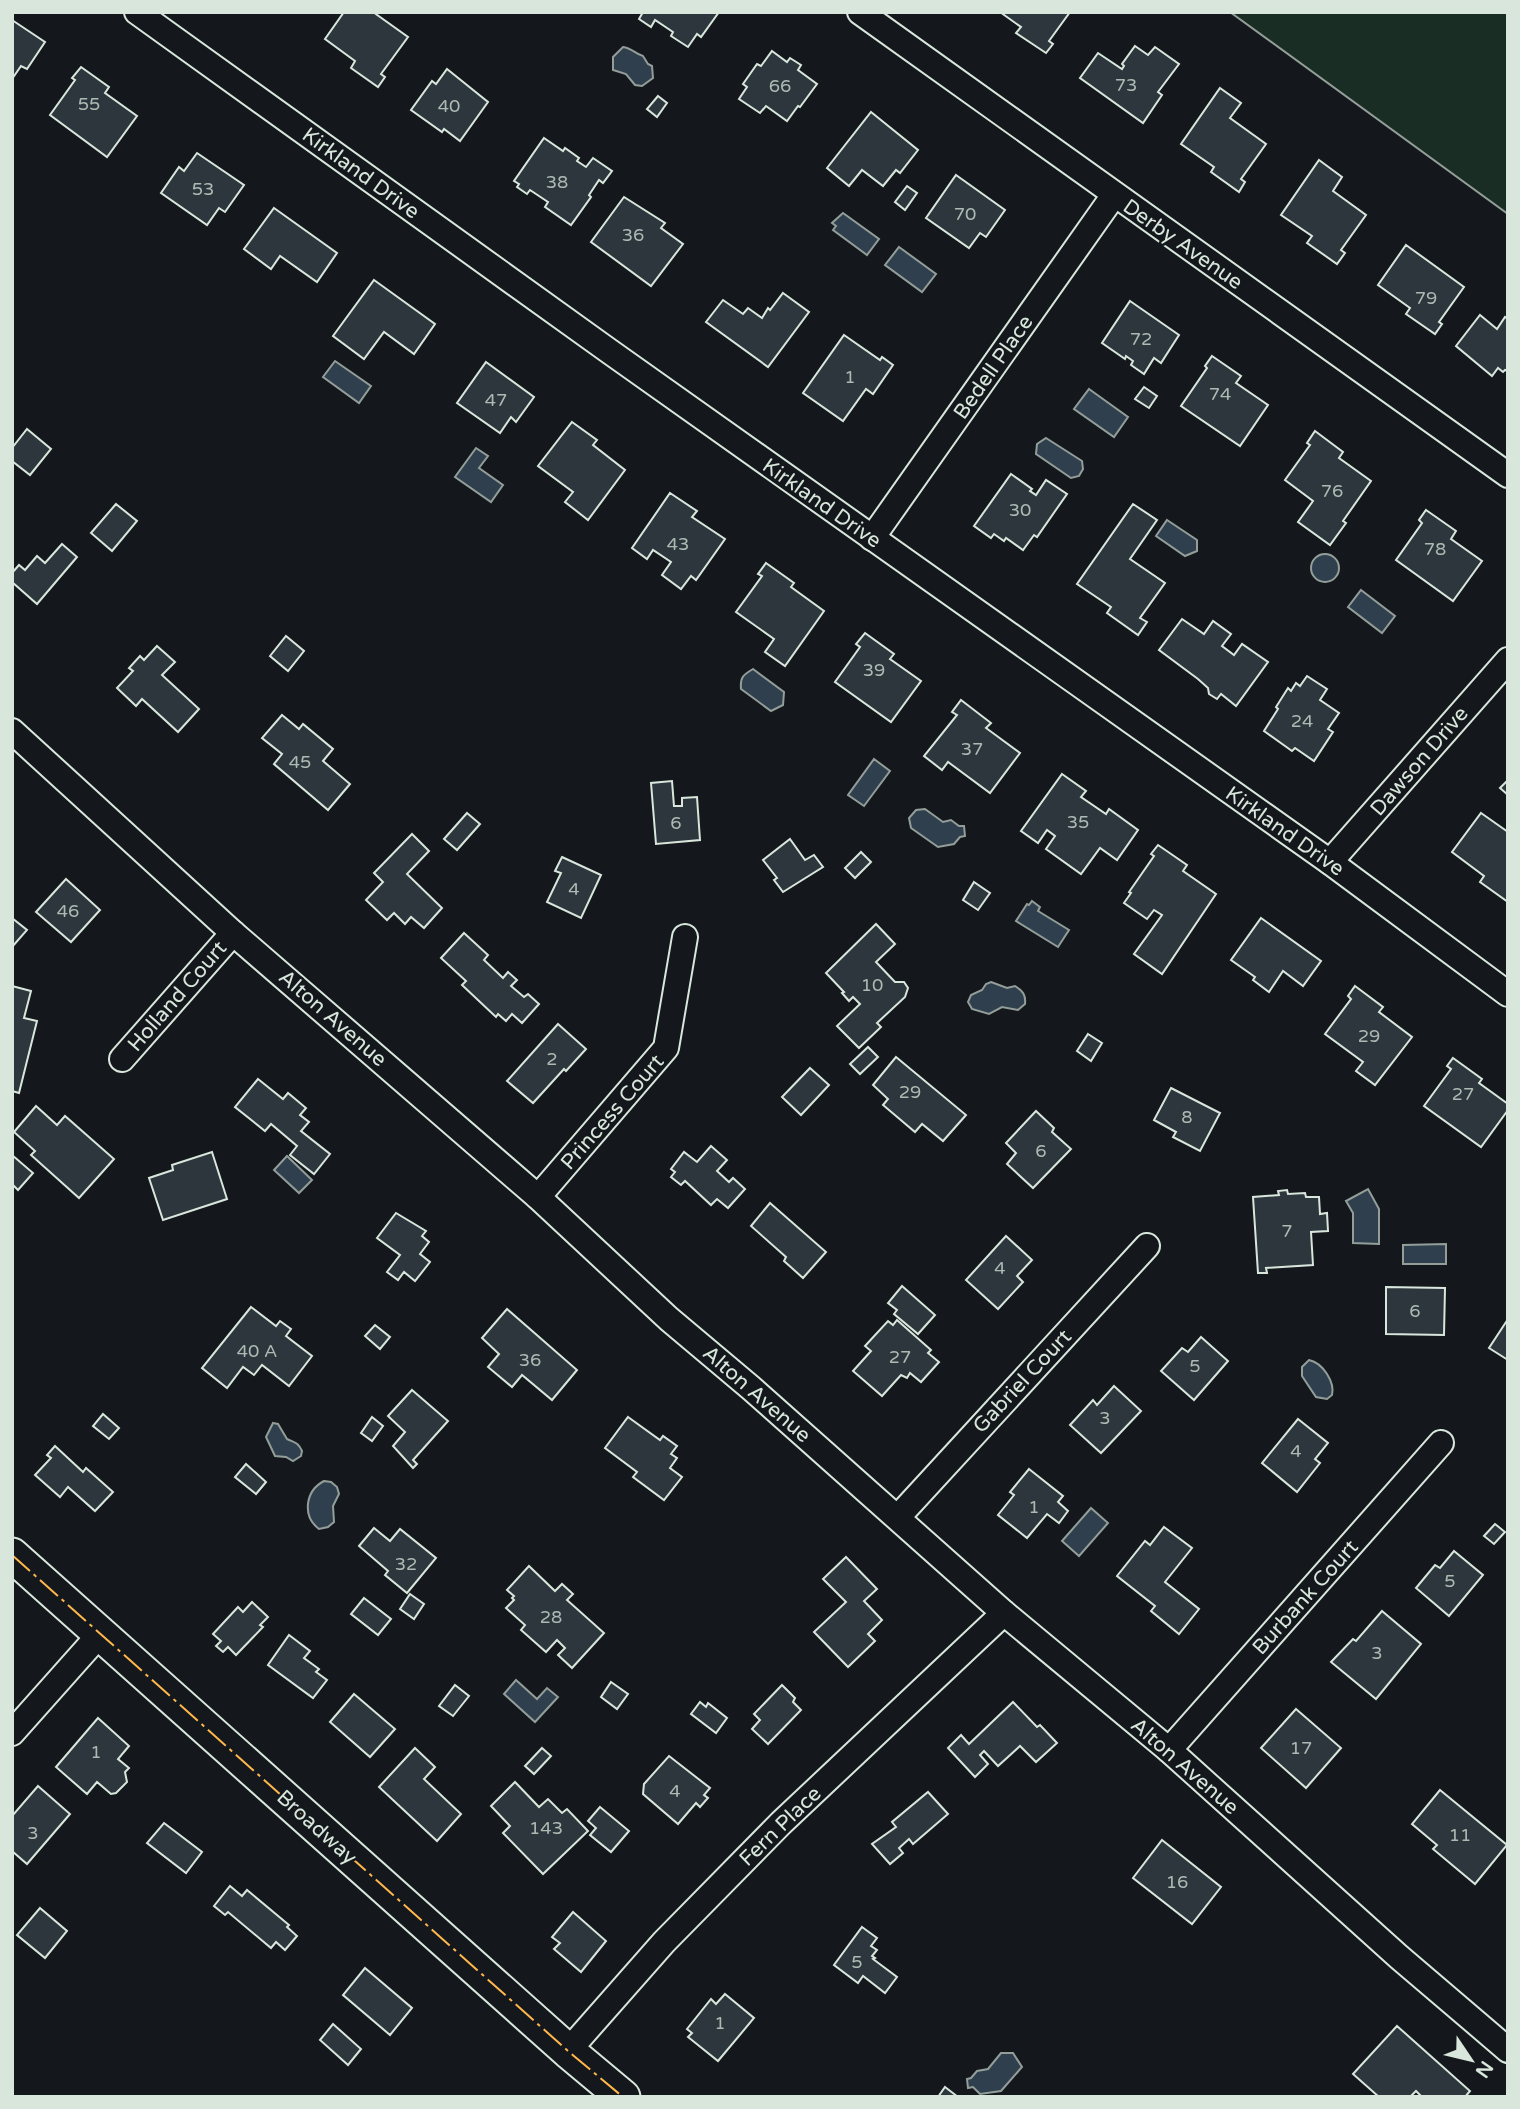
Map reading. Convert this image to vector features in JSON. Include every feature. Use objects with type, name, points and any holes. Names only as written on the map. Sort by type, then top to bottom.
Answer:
[{"type":"main road","name":"Broadway","points":[[12,1555],[623,2097]]},
{"type":"street","name":"Kirkland Drive","points":[[136,12],[1330,862],[1508,994]]},
{"type":"street","name":"Derby Avenue","points":[[860,12],[1508,475]]},
{"type":"street","name":"Bedell Place","points":[[872,538],[1114,195]]},
{"type":"street","name":"Dawson Drive","points":[[1330,862],[1508,660]]},
{"type":"street","name":"Alton Avenue","points":[[12,731],[233,933],[538,1197],[668,1319],[751,1388],[1004,1613],[1168,1750],[1399,1957],[1508,2050]]},
{"type":"street","name":"Holland Court","points":[[122,1059],[233,933]]},
{"type":"street","name":"Princess Court","points":[[538,1197],[666,1048],[685,937]]},
{"type":"street","name":"Gabriel Court","points":[[898,1517],[1147,1246]]},
{"type":"street","name":"Burbank Court","points":[[1168,1750],[1441,1443]]},
{"type":"street","name":"Fern Place","points":[[568,2051],[664,1942],[781,1823],[1004,1613]]},
{"type":"street","points":[[12,1733],[101,1633]]},
{"type":"green space","points":[[1230,12],[1508,12],[1508,214]]},
{"type":"water","points":[[623,47],[643,56],[652,66],[653,78],[642,86],[635,85],[626,74],[613,70],[613,57]]},
{"type":"water","points":[[843,213],[879,239],[867,255],[833,230],[836,226],[832,223]]},
{"type":"water","points":[[899,247],[936,274],[922,292],[885,265]]},
{"type":"water","points":[[335,361],[371,386],[359,403],[323,377]]},
{"type":"water","points":[[1089,389],[1128,417],[1114,437],[1074,409]]},
{"type":"water","points":[[1046,438],[1082,461],[1083,469],[1079,476],[1071,478],[1036,454],[1037,444]]},
{"type":"water","points":[[476,448],[488,456],[479,468],[503,485],[491,502],[455,477]]},
{"type":"water","points":[[1167,520],[1197,540],[1197,551],[1185,556],[1156,536]]},
{"type":"water","points":[[1325,554],[1335,558],[1339,568],[1335,578],[1325,582],[1315,578],[1311,568],[1315,558]]},
{"type":"water","points":[[1361,590],[1395,616],[1382,633],[1348,607]]},
{"type":"water","points":[[753,669],[784,692],[783,705],[771,711],[741,689],[743,677]]},
{"type":"water","points":[[874,759],[890,771],[864,806],[848,795]]},
{"type":"water","points":[[925,809],[943,822],[951,820],[964,826],[965,836],[960,837],[954,844],[938,847],[911,828],[909,818],[916,810]]},
{"type":"water","points":[[1032,901],[1040,907],[1038,911],[1069,930],[1058,947],[1016,921]]},
{"type":"water","points":[[991,982],[1007,988],[1015,986],[1023,994],[1025,1004],[1018,1010],[1002,1007],[989,1014],[972,1009],[968,1002],[971,995]]},
{"type":"water","points":[[287,1156],[312,1180],[299,1193],[274,1170]]},
{"type":"water","points":[[1368,1189],[1379,1209],[1379,1244],[1353,1243],[1353,1213],[1346,1201]]},
{"type":"water","points":[[1446,1244],[1446,1264],[1403,1264],[1403,1245]]},
{"type":"water","points":[[1309,1360],[1319,1365],[1330,1379],[1332,1395],[1327,1399],[1316,1397],[1302,1376],[1302,1367]]},
{"type":"water","points":[[273,1423],[278,1424],[287,1439],[299,1446],[301,1456],[293,1461],[275,1456],[266,1437]]},
{"type":"water","points":[[324,1481],[337,1487],[339,1494],[333,1506],[334,1522],[319,1529],[310,1517],[308,1504],[313,1491]]},
{"type":"water","points":[[1091,1508],[1108,1523],[1079,1556],[1062,1541]]},
{"type":"water","points":[[516,1680],[537,1699],[547,1688],[558,1697],[535,1722],[504,1694]]},
{"type":"water","points":[[1001,2053],[1013,2053],[1022,2067],[1001,2091],[980,2094],[973,2087],[968,2088],[967,2079],[977,2071],[988,2069]]},
{"type":"building","points":[[344,12],[373,12],[408,37],[381,74],[385,77],[378,87],[351,68],[355,61],[325,39]]},
{"type":"building","points":[[643,12],[719,12],[701,37],[697,34],[688,47],[671,36],[673,32],[655,20],[651,27],[639,19]]},
{"type":"building","points":[[1000,12],[1070,12],[1049,41],[1053,44],[1046,53],[1016,33],[1021,27]]},
{"type":"building","points":[[12,20],[45,42],[27,69],[21,66],[12,79]]},
{"type":"building","points":[[1135,46],[1148,55],[1155,47],[1179,64],[1158,92],[1162,95],[1143,123],[1080,78],[1098,53],[1122,69],[1122,64]]},
{"type":"building","points":[[772,51],[787,62],[790,58],[801,65],[798,70],[817,84],[787,121],[766,106],[760,113],[739,99],[747,87],[743,84],[757,64],[761,66]]},
{"type":"building","points":[[81,67],[109,87],[105,93],[137,116],[107,157],[50,115]]},
{"type":"building","points":[[447,69],[488,102],[460,141],[411,110],[432,81],[436,84]]},
{"type":"building","points":[[1220,88],[1241,103],[1230,118],[1266,144],[1241,179],[1245,182],[1239,192],[1211,172],[1214,167],[1181,144]]},
{"type":"building","points":[[658,96],[667,103],[657,117],[647,109]]},
{"type":"building","points":[[871,112],[918,150],[900,173],[896,170],[883,186],[862,170],[849,186],[827,168]]},
{"type":"building","points":[[544,138],[563,151],[565,148],[586,167],[593,158],[612,171],[603,183],[599,180],[589,195],[591,197],[571,225],[545,207],[548,202],[530,190],[527,194],[517,187],[519,184],[514,181]]},
{"type":"building","points":[[197,153],[244,185],[225,212],[219,208],[207,225],[161,193],[179,167],[184,171]]},
{"type":"building","points":[[1319,160],[1342,177],[1333,191],[1366,215],[1341,250],[1345,253],[1337,264],[1307,243],[1312,236],[1281,215]]},
{"type":"building","points":[[956,175],[1005,210],[986,237],[980,233],[969,248],[926,218]]},
{"type":"building","points":[[907,186],[917,193],[905,210],[895,202]]},
{"type":"building","points":[[624,197],[665,223],[661,228],[683,244],[651,286],[591,242]]},
{"type":"building","points":[[274,208],[337,253],[317,282],[280,256],[271,269],[244,249]]},
{"type":"building","points":[[1406,245],[1464,287],[1439,322],[1442,324],[1435,334],[1406,314],[1410,308],[1378,285]]},
{"type":"building","points":[[374,280],[435,324],[414,354],[384,332],[364,359],[333,336]]},
{"type":"building","points":[[783,293],[809,312],[768,367],[706,322],[723,300],[743,314],[748,308],[762,318]]},
{"type":"building","points":[[1130,301],[1179,335],[1161,363],[1154,358],[1144,374],[1131,365],[1133,361],[1126,356],[1125,359],[1102,343]]},
{"type":"building","points":[[1480,315],[1497,329],[1505,317],[1508,319],[1508,371],[1503,372],[1498,368],[1492,376],[1456,346]]},
{"type":"building","points":[[844,335],[880,360],[882,357],[893,365],[873,394],[866,389],[843,421],[803,393]]},
{"type":"building","points":[[1212,356],[1241,376],[1236,383],[1268,405],[1240,446],[1181,406]]},
{"type":"building","points":[[486,362],[534,397],[516,422],[511,417],[500,433],[457,403]]},
{"type":"building","points":[[1144,387],[1157,396],[1149,408],[1135,399]]},
{"type":"building","points":[[572,422],[597,440],[593,445],[625,470],[588,520],[565,502],[573,492],[538,466]]},
{"type":"building","points":[[27,429],[51,449],[30,475],[12,461],[12,448]]},
{"type":"building","points":[[1315,431],[1343,452],[1339,458],[1371,481],[1330,545],[1298,522],[1313,501],[1285,480],[1310,445],[1307,443]]},
{"type":"building","points":[[1011,474],[1036,495],[1046,480],[1067,494],[1037,537],[1034,535],[1023,550],[1006,538],[1004,541],[994,534],[991,538],[974,526]]},
{"type":"building","points":[[670,493],[697,511],[692,517],[725,539],[696,580],[691,576],[681,589],[662,575],[671,562],[653,550],[647,559],[632,548]]},
{"type":"building","points":[[116,504],[137,521],[112,551],[91,533]]},
{"type":"building","points":[[1133,504],[1157,520],[1130,559],[1165,583],[1140,618],[1147,622],[1138,635],[1107,613],[1111,607],[1077,584]]},
{"type":"building","points":[[1426,510],[1456,531],[1451,539],[1482,561],[1453,601],[1396,560],[1422,523],[1419,520]]},
{"type":"building","points":[[62,544],[77,557],[37,604],[12,582],[12,573],[19,565],[25,570],[37,556],[45,563]]},
{"type":"building","points":[[766,563],[794,583],[791,587],[824,611],[785,666],[765,652],[774,639],[736,612],[762,576],[758,574]]},
{"type":"building","points":[[1182,619],[1204,634],[1213,621],[1231,634],[1222,646],[1234,655],[1242,644],[1268,662],[1236,706],[1221,694],[1217,699],[1209,694],[1208,688],[1198,679],[1159,650]]},
{"type":"building","points":[[865,633],[894,654],[890,659],[921,681],[891,722],[835,682],[860,647],[856,644]]},
{"type":"building","points":[[286,636],[304,651],[288,671],[270,656]]},
{"type":"building","points":[[157,646],[175,662],[162,675],[199,709],[178,732],[142,699],[136,706],[117,688],[133,671],[129,668],[140,656],[144,660]]},
{"type":"building","points":[[1307,676],[1327,689],[1320,700],[1339,713],[1328,729],[1333,732],[1314,761],[1295,748],[1292,751],[1264,731],[1288,688],[1291,691],[1296,683],[1300,686]]},
{"type":"building","points":[[961,700],[991,723],[986,728],[1020,753],[990,793],[948,762],[942,770],[924,756],[957,715],[952,712]]},
{"type":"building","points":[[282,715],[299,729],[303,724],[333,749],[323,761],[350,784],[328,810],[274,764],[282,754],[262,738]]},
{"type":"building","points":[[1062,774],[1086,791],[1081,797],[1106,814],[1109,809],[1138,830],[1117,860],[1100,848],[1081,874],[1046,849],[1055,836],[1047,830],[1038,843],[1021,831]]},
{"type":"building","points":[[1508,780],[1508,795],[1500,788]]},
{"type":"building","points":[[672,781],[674,806],[682,806],[682,798],[697,797],[700,840],[656,844],[651,783]]},
{"type":"building","points":[[467,813],[480,824],[457,850],[444,839]]},
{"type":"building","points":[[1481,813],[1508,832],[1508,902],[1480,882],[1484,876],[1452,852]]},
{"type":"building","points":[[412,834],[429,851],[407,874],[442,908],[424,928],[411,917],[405,924],[394,913],[387,920],[366,900],[383,882],[374,873]]},
{"type":"building","points":[[790,839],[805,860],[814,855],[823,867],[783,892],[774,880],[777,878],[763,860]]},
{"type":"building","points":[[1158,845],[1187,865],[1183,871],[1216,894],[1162,974],[1134,954],[1162,915],[1154,910],[1147,919],[1124,903],[1154,856],[1151,854]]},
{"type":"building","points":[[861,852],[871,862],[855,878],[845,868]]},
{"type":"building","points":[[562,857],[601,875],[581,918],[547,902],[561,873],[555,871]]},
{"type":"building","points":[[66,879],[100,910],[71,942],[36,912]]},
{"type":"building","points":[[974,882],[990,893],[978,910],[963,900]]},
{"type":"building","points":[[12,918],[27,930],[12,947]]},
{"type":"building","points":[[1261,918],[1321,961],[1303,986],[1283,971],[1269,992],[1253,980],[1255,977],[1231,960]]},
{"type":"building","points":[[876,924],[895,944],[876,962],[895,982],[904,982],[908,988],[905,997],[877,1023],[881,1027],[859,1048],[837,1026],[860,1004],[853,997],[849,1001],[826,973]]},
{"type":"building","points":[[464,933],[488,955],[484,960],[503,978],[508,972],[517,980],[511,986],[524,997],[528,994],[539,1004],[522,1023],[512,1014],[506,1021],[498,1014],[496,1017],[462,985],[466,981],[441,958]]},
{"type":"building","points":[[12,986],[31,991],[24,1018],[37,1021],[19,1093],[12,1091]]},
{"type":"building","points":[[1355,986],[1383,1007],[1379,1012],[1412,1037],[1375,1085],[1356,1071],[1363,1062],[1325,1034],[1351,999],[1348,996]]},
{"type":"building","points":[[558,1024],[586,1049],[533,1103],[507,1081]]},
{"type":"building","points":[[1088,1034],[1102,1043],[1091,1061],[1077,1051]]},
{"type":"building","points":[[868,1047],[878,1057],[860,1074],[850,1064]]},
{"type":"building","points":[[896,1057],[966,1115],[943,1141],[922,1124],[915,1132],[883,1105],[888,1099],[873,1085]]},
{"type":"building","points":[[1453,1058],[1482,1079],[1479,1083],[1508,1104],[1508,1110],[1481,1147],[1424,1106],[1451,1069],[1447,1066]]},
{"type":"building","points":[[810,1068],[829,1085],[801,1115],[782,1097]]},
{"type":"building","points":[[258,1079],[283,1099],[288,1093],[306,1108],[300,1115],[309,1122],[301,1131],[330,1154],[314,1174],[290,1155],[297,1146],[271,1124],[265,1131],[235,1107]]},
{"type":"building","points":[[1171,1088],[1220,1113],[1200,1151],[1173,1137],[1176,1132],[1154,1120]]},
{"type":"building","points":[[36,1106],[57,1125],[65,1116],[114,1159],[79,1198],[31,1155],[35,1151],[14,1132]]},
{"type":"building","points":[[1036,1111],[1054,1128],[1052,1132],[1071,1149],[1033,1188],[1007,1164],[1016,1153],[1006,1143]]},
{"type":"building","points":[[711,1146],[727,1160],[717,1171],[729,1182],[733,1178],[745,1189],[728,1208],[717,1199],[711,1205],[685,1181],[681,1185],[671,1177],[675,1172],[671,1169],[684,1152],[697,1162]]},
{"type":"building","points":[[212,1152],[227,1199],[163,1220],[149,1178],[173,1170],[172,1165]]},
{"type":"building","points":[[12,1155],[33,1173],[18,1190],[12,1184]]},
{"type":"building","points":[[1287,1190],[1288,1194],[1305,1193],[1306,1197],[1319,1197],[1320,1214],[1327,1213],[1328,1231],[1311,1232],[1313,1265],[1266,1268],[1267,1273],[1258,1273],[1253,1197],[1279,1195],[1278,1191]]},
{"type":"building","points":[[770,1203],[826,1252],[803,1278],[784,1261],[786,1257],[751,1226]]},
{"type":"building","points":[[396,1213],[426,1231],[422,1236],[429,1242],[420,1254],[430,1262],[415,1281],[404,1272],[398,1280],[387,1272],[400,1255],[377,1238]]},
{"type":"building","points":[[1006,1236],[1032,1260],[1017,1276],[1023,1282],[998,1309],[966,1280]]},
{"type":"building","points":[[902,1286],[935,1315],[918,1334],[894,1314],[897,1310],[888,1303]]},
{"type":"building","points":[[1386,1287],[1445,1288],[1444,1335],[1386,1334]]},
{"type":"building","points":[[251,1307],[276,1326],[280,1321],[291,1329],[286,1336],[312,1356],[289,1386],[262,1365],[254,1375],[243,1367],[227,1388],[202,1368]]},
{"type":"building","points":[[507,1309],[577,1370],[552,1400],[522,1375],[512,1387],[488,1367],[499,1354],[482,1338]]},
{"type":"building","points":[[1508,1319],[1508,1360],[1489,1348]]},
{"type":"building","points":[[897,1320],[931,1350],[928,1353],[939,1362],[921,1382],[910,1373],[907,1378],[901,1375],[882,1396],[853,1371],[871,1351],[865,1346],[888,1321],[893,1325]]},
{"type":"building","points":[[375,1325],[390,1337],[380,1349],[365,1336]]},
{"type":"building","points":[[1201,1337],[1228,1361],[1194,1400],[1161,1371],[1182,1348],[1188,1352]]},
{"type":"building","points":[[1114,1386],[1141,1411],[1101,1453],[1070,1425],[1093,1400],[1097,1405]]},
{"type":"building","points":[[412,1390],[448,1421],[413,1460],[417,1464],[413,1468],[393,1446],[405,1432],[388,1416]]},
{"type":"building","points":[[103,1414],[119,1428],[109,1439],[93,1426]]},
{"type":"building","points":[[372,1417],[383,1426],[372,1441],[361,1433]]},
{"type":"building","points":[[628,1417],[660,1440],[663,1436],[677,1446],[671,1454],[677,1458],[670,1468],[682,1477],[664,1500],[633,1477],[637,1472],[605,1448]]},
{"type":"building","points":[[1298,1419],[1328,1443],[1315,1459],[1320,1463],[1297,1492],[1262,1463]]},
{"type":"building","points":[[55,1446],[83,1472],[86,1468],[113,1492],[95,1511],[68,1487],[60,1497],[35,1475],[51,1458],[47,1455]]},
{"type":"building","points":[[246,1464],[266,1482],[256,1494],[235,1477]]},
{"type":"building","points":[[1029,1469],[1063,1496],[1058,1502],[1068,1511],[1059,1523],[1047,1514],[1027,1538],[998,1515],[1014,1495],[1010,1492]]},
{"type":"building","points":[[1495,1524],[1505,1532],[1494,1544],[1484,1536]]},
{"type":"building","points":[[1164,1527],[1192,1548],[1165,1582],[1199,1609],[1179,1634],[1151,1611],[1155,1606],[1117,1576],[1145,1541],[1150,1545]]},
{"type":"building","points":[[374,1528],[390,1541],[400,1529],[436,1558],[407,1593],[385,1575],[388,1571],[359,1546]]},
{"type":"building","points":[[1454,1551],[1483,1575],[1449,1616],[1416,1588],[1435,1565],[1440,1568]]},
{"type":"building","points":[[846,1557],[877,1589],[864,1601],[882,1620],[868,1634],[875,1641],[848,1667],[814,1632],[846,1602],[823,1579]]},
{"type":"building","points":[[529,1566],[555,1591],[562,1584],[573,1594],[567,1600],[604,1633],[572,1668],[558,1655],[565,1648],[557,1640],[546,1652],[521,1630],[525,1625],[506,1608],[514,1600],[514,1596],[507,1590]]},
{"type":"building","points":[[410,1594],[424,1604],[414,1619],[400,1609]]},
{"type":"building","points":[[364,1598],[391,1619],[378,1635],[351,1614]]},
{"type":"building","points":[[252,1602],[268,1617],[260,1625],[263,1627],[236,1655],[228,1647],[223,1652],[216,1646],[221,1641],[213,1634],[238,1607],[243,1612]]},
{"type":"building","points":[[1382,1611],[1421,1644],[1376,1699],[1331,1662],[1353,1639],[1356,1641]]},
{"type":"building","points":[[289,1635],[310,1651],[304,1658],[319,1669],[316,1672],[327,1680],[313,1698],[268,1665]]},
{"type":"building","points":[[611,1682],[628,1694],[617,1709],[601,1697]]},
{"type":"building","points":[[455,1685],[469,1696],[453,1716],[439,1706]]},
{"type":"building","points":[[782,1685],[795,1698],[793,1702],[801,1710],[768,1744],[752,1729],[760,1720],[754,1714]]},
{"type":"building","points":[[354,1694],[395,1729],[370,1757],[330,1722]]},
{"type":"building","points":[[700,1702],[706,1707],[708,1703],[727,1718],[716,1733],[691,1714]]},
{"type":"building","points":[[1013,1702],[1057,1743],[1036,1762],[1020,1746],[998,1766],[984,1751],[980,1755],[988,1764],[975,1777],[948,1748],[961,1735],[969,1744]]},
{"type":"building","points":[[1296,1709],[1341,1748],[1306,1788],[1261,1748]]},
{"type":"building","points":[[98,1718],[129,1746],[118,1759],[129,1768],[125,1772],[127,1782],[116,1793],[111,1794],[97,1782],[87,1794],[56,1767]]},
{"type":"building","points":[[415,1748],[435,1767],[424,1779],[461,1814],[437,1841],[379,1787]]},
{"type":"building","points":[[542,1748],[551,1756],[534,1774],[525,1766]]},
{"type":"building","points":[[669,1756],[710,1788],[704,1795],[708,1798],[700,1807],[696,1803],[678,1824],[643,1794],[644,1784]]},
{"type":"building","points":[[515,1782],[539,1807],[548,1799],[562,1813],[567,1809],[588,1831],[543,1874],[503,1833],[510,1826],[491,1806]]},
{"type":"building","points":[[38,1786],[70,1814],[27,1864],[12,1851],[12,1816]]},
{"type":"building","points":[[1440,1790],[1507,1845],[1475,1884],[1433,1849],[1437,1845],[1412,1824]]},
{"type":"building","points":[[928,1792],[948,1814],[913,1844],[909,1839],[899,1848],[903,1853],[890,1864],[872,1844],[896,1827],[892,1822]]},
{"type":"building","points":[[600,1807],[629,1831],[611,1852],[590,1835],[596,1828],[588,1821]]},
{"type":"building","points":[[164,1823],[202,1852],[186,1873],[147,1843]]},
{"type":"building","points":[[1162,1840],[1221,1887],[1192,1924],[1133,1878]]},
{"type":"building","points":[[230,1886],[242,1896],[247,1890],[289,1925],[287,1927],[297,1936],[285,1950],[276,1942],[271,1948],[228,1912],[225,1915],[214,1906]]},
{"type":"building","points":[[40,1908],[67,1931],[45,1958],[17,1935]]},
{"type":"building","points":[[573,1912],[606,1941],[581,1972],[554,1949],[560,1943],[552,1937]]},
{"type":"building","points":[[862,1927],[877,1938],[871,1946],[877,1950],[872,1956],[875,1958],[873,1959],[897,1977],[885,1993],[863,1976],[858,1983],[834,1965]]},
{"type":"building","points":[[365,1968],[412,2008],[390,2035],[343,1995]]},
{"type":"building","points":[[725,1994],[754,2018],[718,2061],[688,2037],[692,2033],[687,2029],[711,1999],[716,2004]]},
{"type":"building","points":[[333,2024],[361,2049],[348,2065],[320,2040]]},
{"type":"building","points":[[1397,2026],[1470,2091],[1465,2097],[1422,2097],[1416,2091],[1410,2097],[1379,2097],[1353,2074]]},
{"type":"building","points":[[945,2087],[958,2097],[938,2097]]},
{"type":"power","points":[[12,1555],[623,2097]]}]
